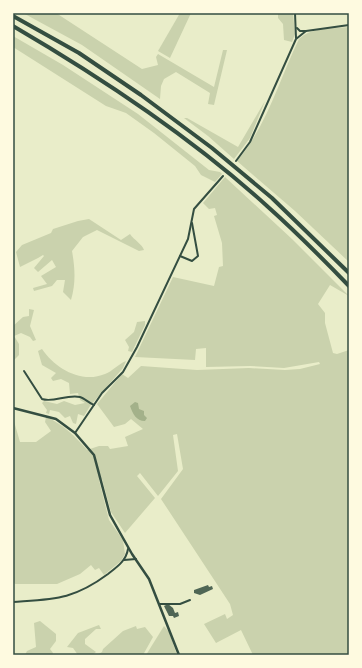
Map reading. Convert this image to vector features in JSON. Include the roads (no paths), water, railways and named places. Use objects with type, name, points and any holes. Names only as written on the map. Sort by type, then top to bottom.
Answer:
[{"type":"highway","points":[[13,16],[79,53],[142,95],[212,148],[272,198],[349,273]]},
{"type":"highway","points":[[13,26],[75,62],[112,87],[206,156],[266,205],[349,286]]},
{"type":"street","points":[[236,161],[250,142],[296,39],[297,27],[295,13]]},
{"type":"street","points":[[297,27],[300,31],[306,31],[349,25]]},
{"type":"street","points":[[296,39],[306,31]]},
{"type":"street","points":[[74,433],[102,393],[123,371],[137,347],[188,239],[194,209],[224,176]]},
{"type":"street","points":[[180,256],[192,262],[198,256],[194,228],[191,222]]},
{"type":"street","points":[[24,371],[42,399],[46,400],[69,396],[81,397],[94,405]]},
{"type":"street","points":[[13,408],[56,419],[74,433],[94,455],[110,515],[128,548],[149,579],[179,655]]},
{"type":"street","points":[[13,602],[54,599],[81,592],[104,577],[124,560],[128,548]]},
{"type":"street","points":[[124,560],[136,559]]},
{"type":"street","points":[[160,604],[180,604],[190,600]]}]
